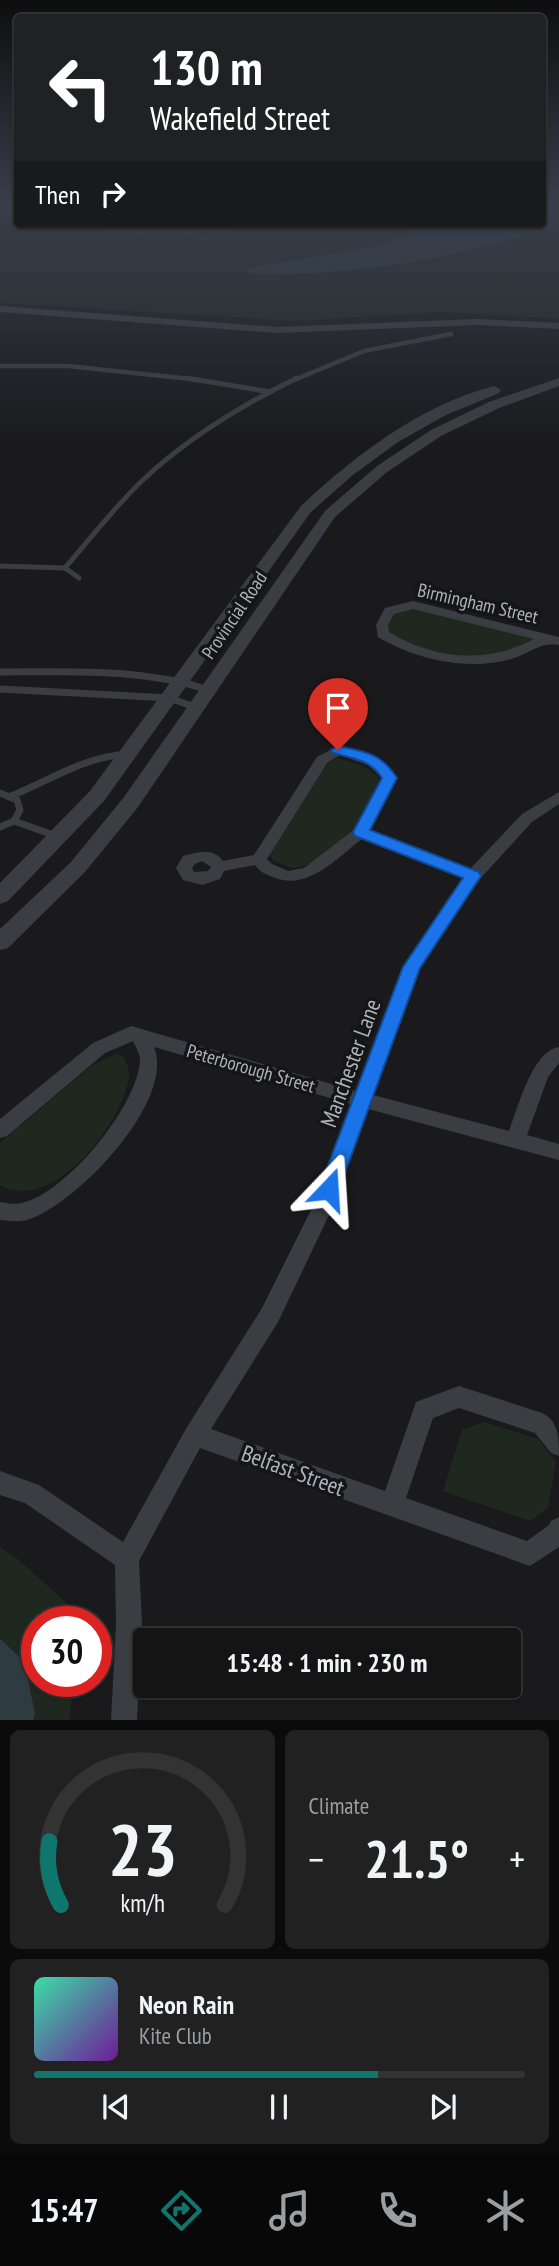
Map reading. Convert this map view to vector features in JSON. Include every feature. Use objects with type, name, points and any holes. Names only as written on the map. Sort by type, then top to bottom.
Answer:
[{"type":"street","points":[[0,311],[17,310],[277,330],[477,322],[559,326]]},
{"type":"street","name":"Provincial Road","points":[[0,896],[97,796],[306,509],[342,474],[423,421],[467,400],[557,381]]},
{"type":"street","name":"Provincial Road","points":[[0,942],[78,867],[131,802],[330,514],[391,461],[443,428],[484,408],[557,381]]},
{"type":"street","points":[[369,454],[391,461]]},
{"type":"street","name":"Birmingham Street","points":[[544,639],[501,658],[471,661],[440,656],[393,642],[383,634],[382,625],[389,611],[413,605],[559,641]]},
{"type":"street","points":[[219,867],[259,859],[322,760],[338,750],[366,757],[381,765],[389,778],[361,832],[309,872],[287,877],[266,868],[259,859]]},
{"type":"street","name":"Manchester Lane","points":[[127,1559],[195,1435],[270,1315],[321,1211],[412,967],[473,876],[527,818],[559,797]]},
{"type":"street","points":[[361,832],[473,876]]},
{"type":"street","points":[[0,1130],[99,1048],[131,1033],[140,1035],[149,1058],[141,1093],[104,1153],[69,1188],[24,1212],[0,1212]]},
{"type":"street","name":"Peterborough Street","points":[[140,1035],[362,1100],[559,1152]]},
{"type":"street","points":[[514,1141],[540,1074],[556,1054],[559,1054]]},
{"type":"street","points":[[392,1506],[424,1410],[459,1397],[542,1424],[559,1445]]},
{"type":"street","name":"Belfast Street","points":[[195,1435],[530,1554],[558,1533],[559,1529]]},
{"type":"street","points":[[0,1483],[31,1493],[127,1559],[129,1623],[124,1720]]},
{"type":"lane","points":[[65,568],[133,490],[156,468],[231,414],[271,392],[352,355],[452,334]]},
{"type":"lane","points":[[0,366],[79,366],[202,379],[271,392]]},
{"type":"lane","points":[[0,566],[65,568],[79,578]]},
{"type":"lane","points":[[0,672],[96,673],[180,679],[209,690]]},
{"type":"lane","points":[[0,689],[169,698],[198,708]]},
{"type":"lane","points":[[11,796],[32,788],[78,762],[101,754],[127,754]]},
{"type":"lane","points":[[0,793],[17,800],[20,810],[14,821],[0,827]]},
{"type":"lane","points":[[14,821],[59,837]]},
{"type":"shaded area","points":[[0,285],[559,285],[559,319],[440,312],[297,321],[0,303]]},
{"type":"shaded area","points":[[413,605],[544,639],[501,658],[440,656],[383,634],[389,611]]},
{"type":"shaded area","points":[[337,758],[367,768],[381,782],[356,830],[311,864],[292,868],[274,861],[268,853],[322,767]]},
{"type":"shaded area","points":[[116,1054],[123,1056],[129,1071],[124,1095],[114,1117],[82,1159],[62,1176],[41,1188],[20,1191],[0,1185],[0,1143],[91,1066]]},
{"type":"shaded area","points":[[484,1422],[538,1439],[556,1462],[548,1508],[530,1521],[443,1491],[462,1430]]},
{"type":"shaded area","points":[[0,1547],[19,1560],[70,1606],[21,1606],[21,1697],[72,1697],[69,1720],[0,1720]]},
{"type":"shaded area","points":[[0,1639],[21,1658],[21,1697],[31,1697],[35,1714],[33,1720],[0,1720]]},
{"type":"route","points":[[329,1189],[412,967],[473,876],[361,832],[389,778],[381,765],[366,757],[338,750]]}]
